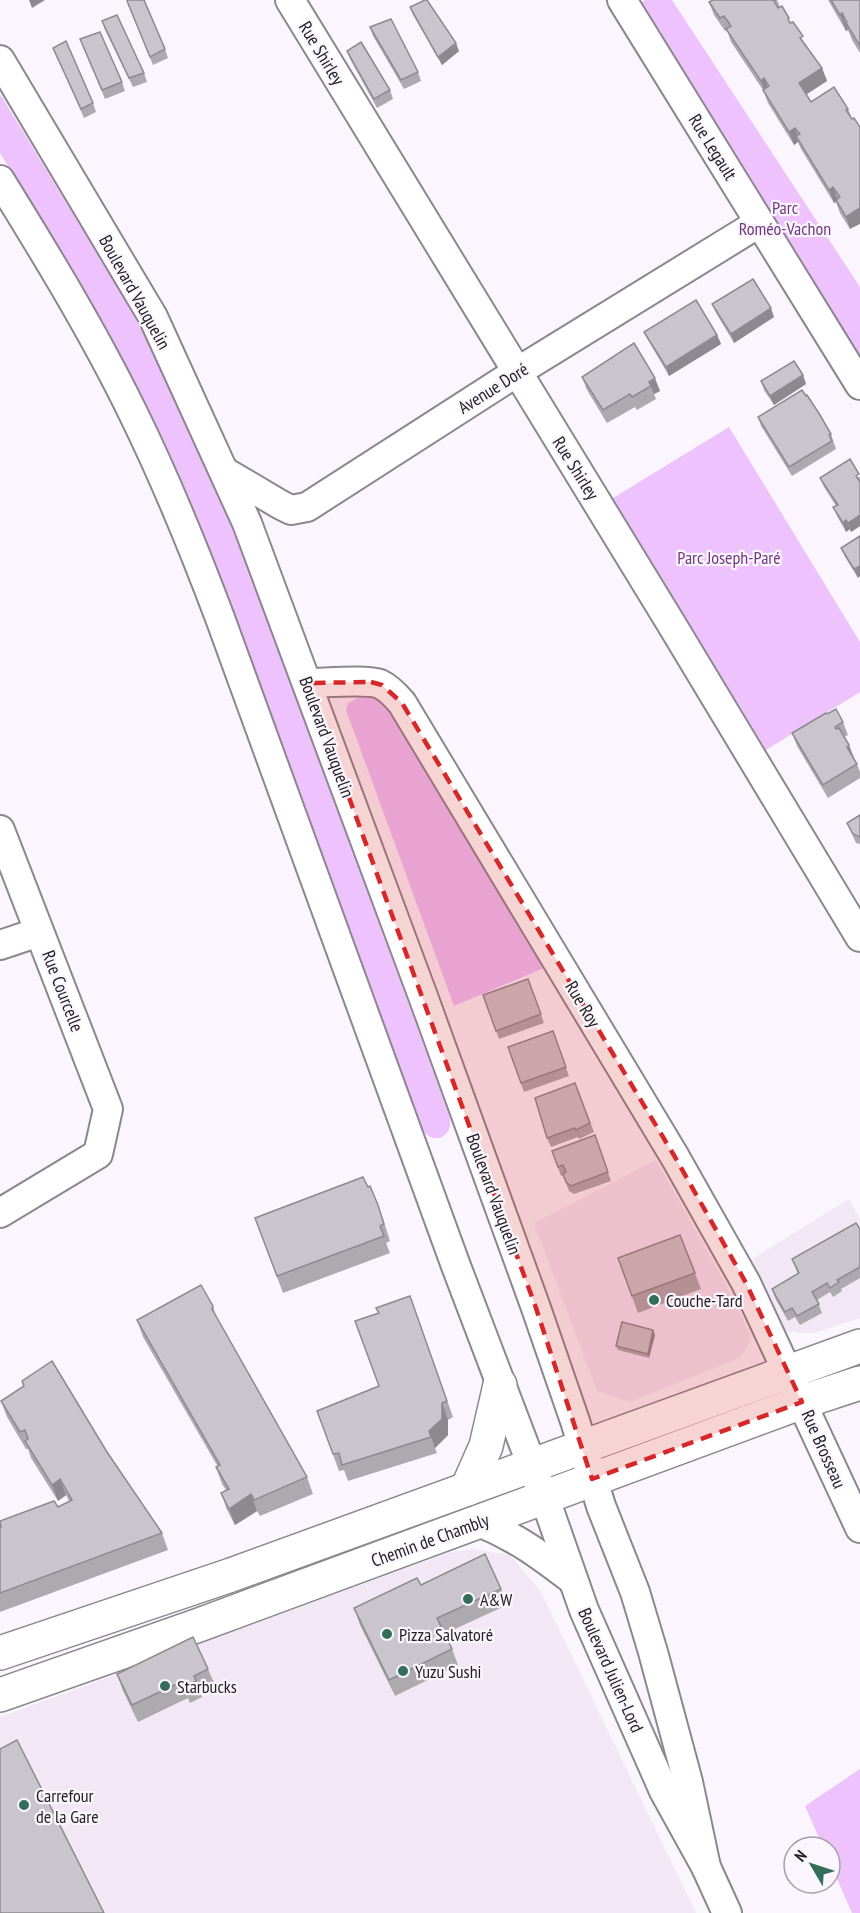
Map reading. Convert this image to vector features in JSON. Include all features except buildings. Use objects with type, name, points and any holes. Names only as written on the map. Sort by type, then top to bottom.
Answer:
[{"type":"main road","name":"Chemin de Chambly","points":[[0,1653],[231,1575],[860,1346]]},
{"type":"main road","name":"Chemin de Chambly","points":[[0,1695],[199,1625],[802,1402],[860,1383]]},
{"type":"main road","points":[[467,1490],[486,1446],[500,1385]]},
{"type":"street","name":"Rue Shirley","points":[[290,0],[860,937]]},
{"type":"street","name":"Rue Legault","points":[[632,3],[759,223],[860,385]]},
{"type":"street","name":"Boulevard Vauquelin","points":[[0,60],[153,317],[247,523],[536,1308],[582,1447]]},
{"type":"street","points":[[0,180],[62,282],[117,381],[180,516],[220,618],[531,1465]]},
{"type":"street","name":"Avenue Doré","points":[[225,472],[256,492],[291,510],[307,507],[517,372],[759,223]]},
{"type":"street","name":"Rue Roy","points":[[307,683],[370,682],[382,685],[393,692],[402,703],[675,1157],[746,1283],[802,1402]]},
{"type":"street","name":"Rue Courcelle","points":[[0,830],[108,1109],[98,1154],[0,1213]]},
{"type":"street","points":[[0,945],[39,932]]},
{"type":"street","name":"Rue Brosseau","points":[[802,1402],[860,1528]]},
{"type":"street","name":"Boulevard Julien-Lord","points":[[582,1447],[601,1506],[646,1626],[688,1782],[706,1867]]},
{"type":"street","name":"Boulevard Julien-Lord","points":[[531,1465],[601,1649],[664,1791],[706,1867],[727,1913]]},
{"type":"street","points":[[479,1522],[518,1540],[573,1580]]},
{"type":"highlighted area","points":[[371,682],[382,685],[402,703],[675,1157],[746,1283],[802,1402],[592,1479],[536,1308],[307,683]]},
{"type":"shaded area","points":[[656,1160],[722,1277],[751,1336],[740,1358],[630,1402],[597,1391],[534,1223]]},
{"type":"shaded area","points":[[849,1199],[860,1219],[860,1318],[814,1333],[793,1331],[790,1334],[781,1324],[752,1259]]},
{"type":"shaded area","points":[[473,1549],[510,1555],[541,1592],[696,1913],[0,1913],[0,1717],[448,1553]]},
{"type":"green space","name":"Parc Roméo-Vachon","points":[[645,0],[672,0],[860,287],[860,376],[628,10]]},
{"type":"green space","points":[[0,94],[122,294],[153,352],[204,458],[249,563],[449,1115],[449,1129],[441,1137],[431,1137],[421,1127],[218,572],[152,420],[76,278],[0,153]]},
{"type":"green space","name":"Parc Joseph-Paré","points":[[729,427],[860,642],[860,692],[766,750],[613,498]]},
{"type":"green space","points":[[359,695],[376,697],[387,705],[544,968],[454,1006],[346,710],[348,703],[358,698]]},
{"type":"green space","points":[[860,1769],[860,1913],[852,1913],[842,1890],[842,1835],[818,1835],[805,1806]]},
{"type":"place","name":"Couche-Tard","points":[[654,1300]]},
{"type":"place","name":"A&W","points":[[468,1599]]},
{"type":"place","name":"Pizza Salvatoré","points":[[387,1634]]},
{"type":"place","name":"Yuzu Sushi","points":[[403,1671]]},
{"type":"place","name":"Starbucks","points":[[165,1686]]},
{"type":"place","name":"Carrefour de la Gare","points":[[24,1805]]}]
